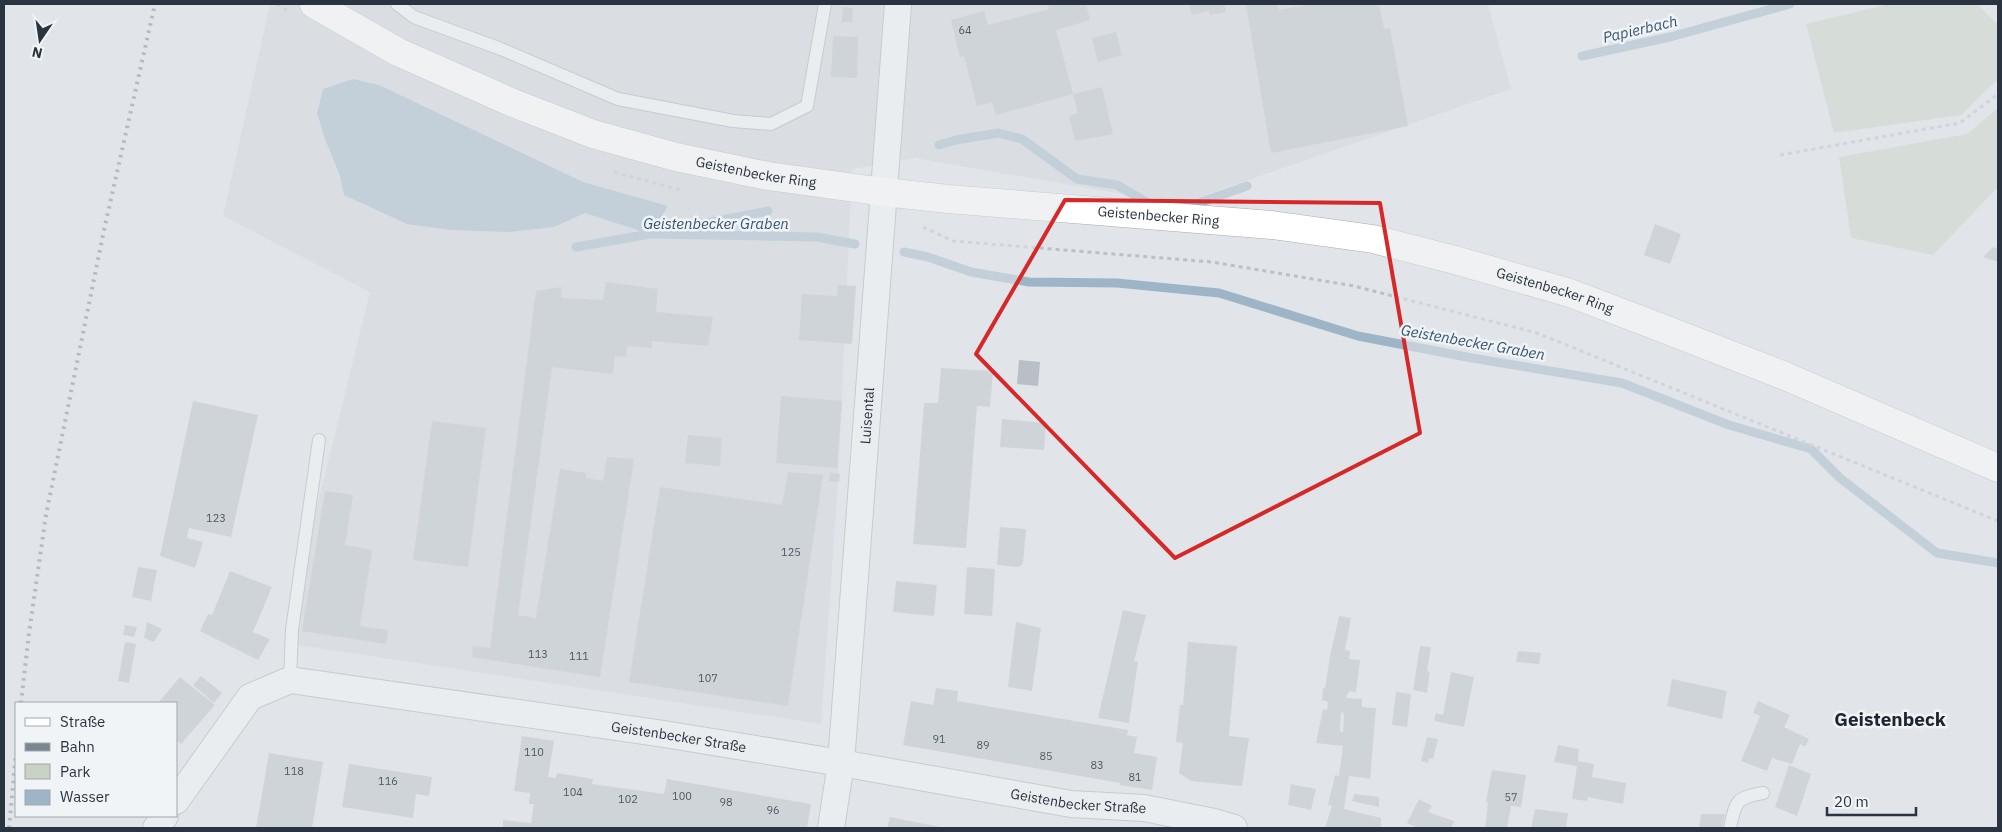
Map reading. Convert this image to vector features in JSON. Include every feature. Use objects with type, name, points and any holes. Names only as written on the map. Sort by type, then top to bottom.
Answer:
[{"type":"main road","name":"Geistenbecker Ring","points":[[304,9],[513,103],[593,134],[685,159],[768,176],[884,192],[948,199],[1272,225],[1382,241],[1570,293],[1785,376],[1998,468]]},
{"type":"street","name":"Luisental","points":[[830,828],[841,763],[898,4]]},
{"type":"street","name":"Geistenbecker Straße","points":[[290,680],[664,734],[1072,804],[1144,808],[1214,822],[1234,828]]},
{"type":"street","points":[[178,798],[250,697],[290,680]]},
{"type":"street","points":[[156,828],[164,817]]},
{"type":"lane","points":[[397,4],[414,17],[501,49],[618,98],[733,122],[771,124],[806,106],[825,4]]},
{"type":"lane","points":[[290,680],[292,630],[319,440]]},
{"type":"lane","points":[[1730,828],[1735,806],[1743,797],[1763,793]]},
{"type":"path","points":[[277,4],[304,9]]},
{"type":"path","points":[[1780,155],[1960,124],[1998,94]]},
{"type":"path","points":[[612,172],[669,188],[688,191]]},
{"type":"path","points":[[882,221],[920,226],[953,241],[1212,262],[1354,286],[1537,333],[1998,521]]},
{"type":"highlighted area","points":[[1065,200],[1380,203],[1420,433],[1175,558],[976,354]]},
{"type":"shaded area","points":[[270,4],[1488,4],[1511,89],[1179,204],[915,158],[852,169],[838,483],[821,724],[291,644],[304,559],[370,292],[223,216]]},
{"type":"green space","points":[[1889,4],[1977,4],[1998,25],[1998,79],[1961,115],[1834,133],[1806,24]]},
{"type":"green space","points":[[1998,108],[1998,187],[1933,255],[1851,238],[1839,157],[1967,134]]},
{"type":"water","points":[[353,79],[379,85],[583,182],[668,206],[650,234],[585,213],[554,227],[509,232],[451,230],[407,224],[344,195],[340,176],[317,113],[323,89]]},
{"type":"building","points":[[1048,4],[1086,4],[1090,20],[1056,30],[1073,94],[996,115],[992,102],[977,106],[964,56],[960,57],[951,20],[984,11],[988,25],[1049,9]]},
{"type":"building","points":[[1189,4],[1225,4],[1226,12],[1210,15],[1209,11],[1192,15]]},
{"type":"building","points":[[1277,4],[1279,10],[1312,4],[1379,4],[1384,29],[1390,28],[1408,126],[1271,153],[1246,5]]},
{"type":"building","points":[[843,7],[853,8],[852,22],[842,22]]},
{"type":"building","points":[[1116,32],[1122,55],[1098,62],[1092,38]]},
{"type":"building","points":[[833,36],[858,37],[857,78],[831,77]]},
{"type":"building","points":[[1102,87],[1113,134],[1075,141],[1069,116],[1078,113],[1073,94]]},
{"type":"building","points":[[1655,224],[1681,234],[1670,264],[1644,255]]},
{"type":"building","points":[[1993,247],[1998,249],[1998,262],[1983,257]]},
{"type":"building","points":[[606,282],[658,289],[656,312],[713,317],[708,346],[652,341],[652,348],[627,346],[626,357],[615,356],[613,374],[552,367],[518,615],[536,618],[560,469],[586,473],[586,478],[603,481],[607,457],[634,459],[600,677],[472,657],[473,646],[490,648],[536,291],[562,287],[561,298],[603,300]]},
{"type":"building","points":[[838,285],[856,286],[852,344],[799,340],[802,294],[837,296]]},
{"type":"building","points":[[1019,360],[1040,362],[1038,386],[1017,384]]},
{"type":"building","points":[[941,368],[993,371],[990,407],[977,406],[966,548],[913,544],[924,403],[938,403]]},
{"type":"building","points":[[781,396],[842,401],[837,468],[776,463]]},
{"type":"building","points":[[193,401],[258,415],[231,537],[189,528],[187,538],[203,542],[195,568],[160,556]]},
{"type":"building","points":[[1002,419],[1046,423],[1044,450],[1000,447]]},
{"type":"building","points":[[432,421],[486,428],[468,567],[413,560]]},
{"type":"building","points":[[688,435],[722,438],[720,466],[685,463]]},
{"type":"building","points":[[788,472],[823,475],[788,706],[629,682],[660,487],[782,505]]},
{"type":"building","points":[[830,473],[840,474],[839,482],[829,481]]},
{"type":"building","points":[[325,491],[353,495],[345,545],[372,550],[360,626],[388,630],[386,644],[302,631]]},
{"type":"building","points":[[1000,527],[1026,529],[1023,563],[1019,567],[997,565]]},
{"type":"building","points":[[138,567],[157,570],[151,601],[132,597]]},
{"type":"building","points":[[967,567],[995,569],[992,616],[964,614]]},
{"type":"building","points":[[230,571],[272,587],[253,632],[270,639],[258,660],[200,631],[208,614],[212,615]]},
{"type":"building","points":[[896,581],[937,585],[934,616],[893,612]]},
{"type":"building","points":[[1123,610],[1146,615],[1134,661],[1138,662],[1129,723],[1098,718]]},
{"type":"building","points":[[1339,616],[1351,618],[1345,650],[1350,651],[1349,659],[1360,660],[1356,692],[1349,691],[1346,698],[1362,699],[1362,707],[1376,708],[1370,779],[1349,776],[1344,809],[1381,818],[1381,828],[1325,828],[1332,806],[1328,805],[1335,775],[1339,776],[1343,746],[1316,743],[1323,709],[1327,710],[1328,702],[1322,700]],"holes":[[[1341,712],[1344,713],[1343,732],[1340,731]]]},
{"type":"building","points":[[147,622],[162,629],[154,642],[144,638]]},
{"type":"building","points":[[1016,622],[1041,628],[1032,691],[1008,687]]},
{"type":"building","points":[[125,625],[137,627],[134,637],[123,635]]},
{"type":"building","points":[[125,642],[136,644],[129,683],[118,681]]},
{"type":"building","points":[[1188,642],[1237,646],[1229,736],[1249,738],[1242,786],[1191,781],[1179,773],[1183,743],[1176,742],[1180,705],[1183,705]]},
{"type":"building","points":[[1420,646],[1431,647],[1427,671],[1430,672],[1427,693],[1413,690]]},
{"type":"building","points":[[1518,651],[1541,653],[1539,664],[1516,662]]},
{"type":"building","points":[[1451,672],[1474,677],[1464,727],[1434,721],[1436,713],[1443,715]]},
{"type":"building","points":[[201,676],[222,693],[214,703],[193,685]]},
{"type":"building","points":[[180,677],[215,705],[181,744],[178,742],[178,702],[159,702]]},
{"type":"building","points":[[1672,679],[1727,691],[1722,719],[1667,706]]},
{"type":"building","points":[[936,688],[958,691],[957,701],[1128,730],[1127,735],[1137,737],[1134,753],[1157,757],[1152,790],[903,745],[911,701],[933,705]]},
{"type":"building","points":[[1396,692],[1411,694],[1407,727],[1392,725]]},
{"type":"building","points":[[1758,701],[1790,715],[1784,727],[1809,739],[1805,747],[1800,744],[1792,764],[1772,758],[1767,771],[1741,761],[1760,716],[1753,713]]},
{"type":"building","points":[[522,736],[554,741],[548,777],[556,778],[557,773],[593,779],[592,784],[664,794],[667,779],[811,804],[807,828],[503,828],[503,820],[531,823],[534,804],[529,804],[530,793],[514,791]]},
{"type":"building","points":[[1427,737],[1438,739],[1433,759],[1429,758],[1428,763],[1421,761]]},
{"type":"building","points":[[1558,745],[1579,749],[1578,761],[1594,764],[1592,777],[1626,783],[1623,804],[1588,797],[1587,801],[1572,799],[1577,766],[1554,762]]},
{"type":"building","points":[[269,753],[323,762],[312,828],[256,828]]},
{"type":"building","points":[[349,764],[432,777],[429,796],[416,794],[413,818],[342,807]]},
{"type":"building","points":[[1789,765],[1811,774],[1797,816],[1775,807]]},
{"type":"building","points":[[1492,770],[1526,775],[1521,807],[1511,806],[1507,828],[1485,828],[1488,802],[1486,802]]},
{"type":"building","points":[[1291,784],[1316,789],[1311,810],[1288,805]]},
{"type":"building","points":[[1354,794],[1379,797],[1379,807],[1352,801]]},
{"type":"building","points":[[1419,799],[1432,806],[1428,812],[1454,821],[1451,828],[1418,828],[1407,823]]},
{"type":"building","points":[[1535,809],[1568,813],[1566,828],[1531,828]]},
{"type":"building","points":[[1701,814],[1725,814],[1722,828],[1699,828]]},
{"type":"building","points":[[890,817],[940,827],[940,828],[887,828]]},
{"type":"waterway","name":"Papierbach","points":[[1582,56],[1670,37],[1790,4]]},
{"type":"waterway","name":"Papierbach","points":[[939,145],[956,140],[998,133],[1022,139],[1077,179],[1117,185],[1150,204],[1156,205]]},
{"type":"waterway","name":"Papierbach","points":[[1181,209],[1247,186]]},
{"type":"waterway","name":"Papierbach","points":[[670,230],[768,211]]},
{"type":"waterway","name":"Geistenbecker Graben","points":[[576,247],[650,234],[817,237],[855,244]]},
{"type":"waterway","name":"Geistenbecker Graben","points":[[904,252],[928,257],[971,272],[1029,282],[1117,283],[1219,293],[1358,336],[1472,358],[1622,383],[1729,425],[1811,449],[1840,478],[1937,553],[1998,563]]},
{"type":"railway","points":[[21,702],[46,515],[104,230],[155,4]]},
{"type":"railway","points":[[9,828],[15,764]]},
{"type":"district","name":"Geistenbeck","points":[[1890,719]]}]
